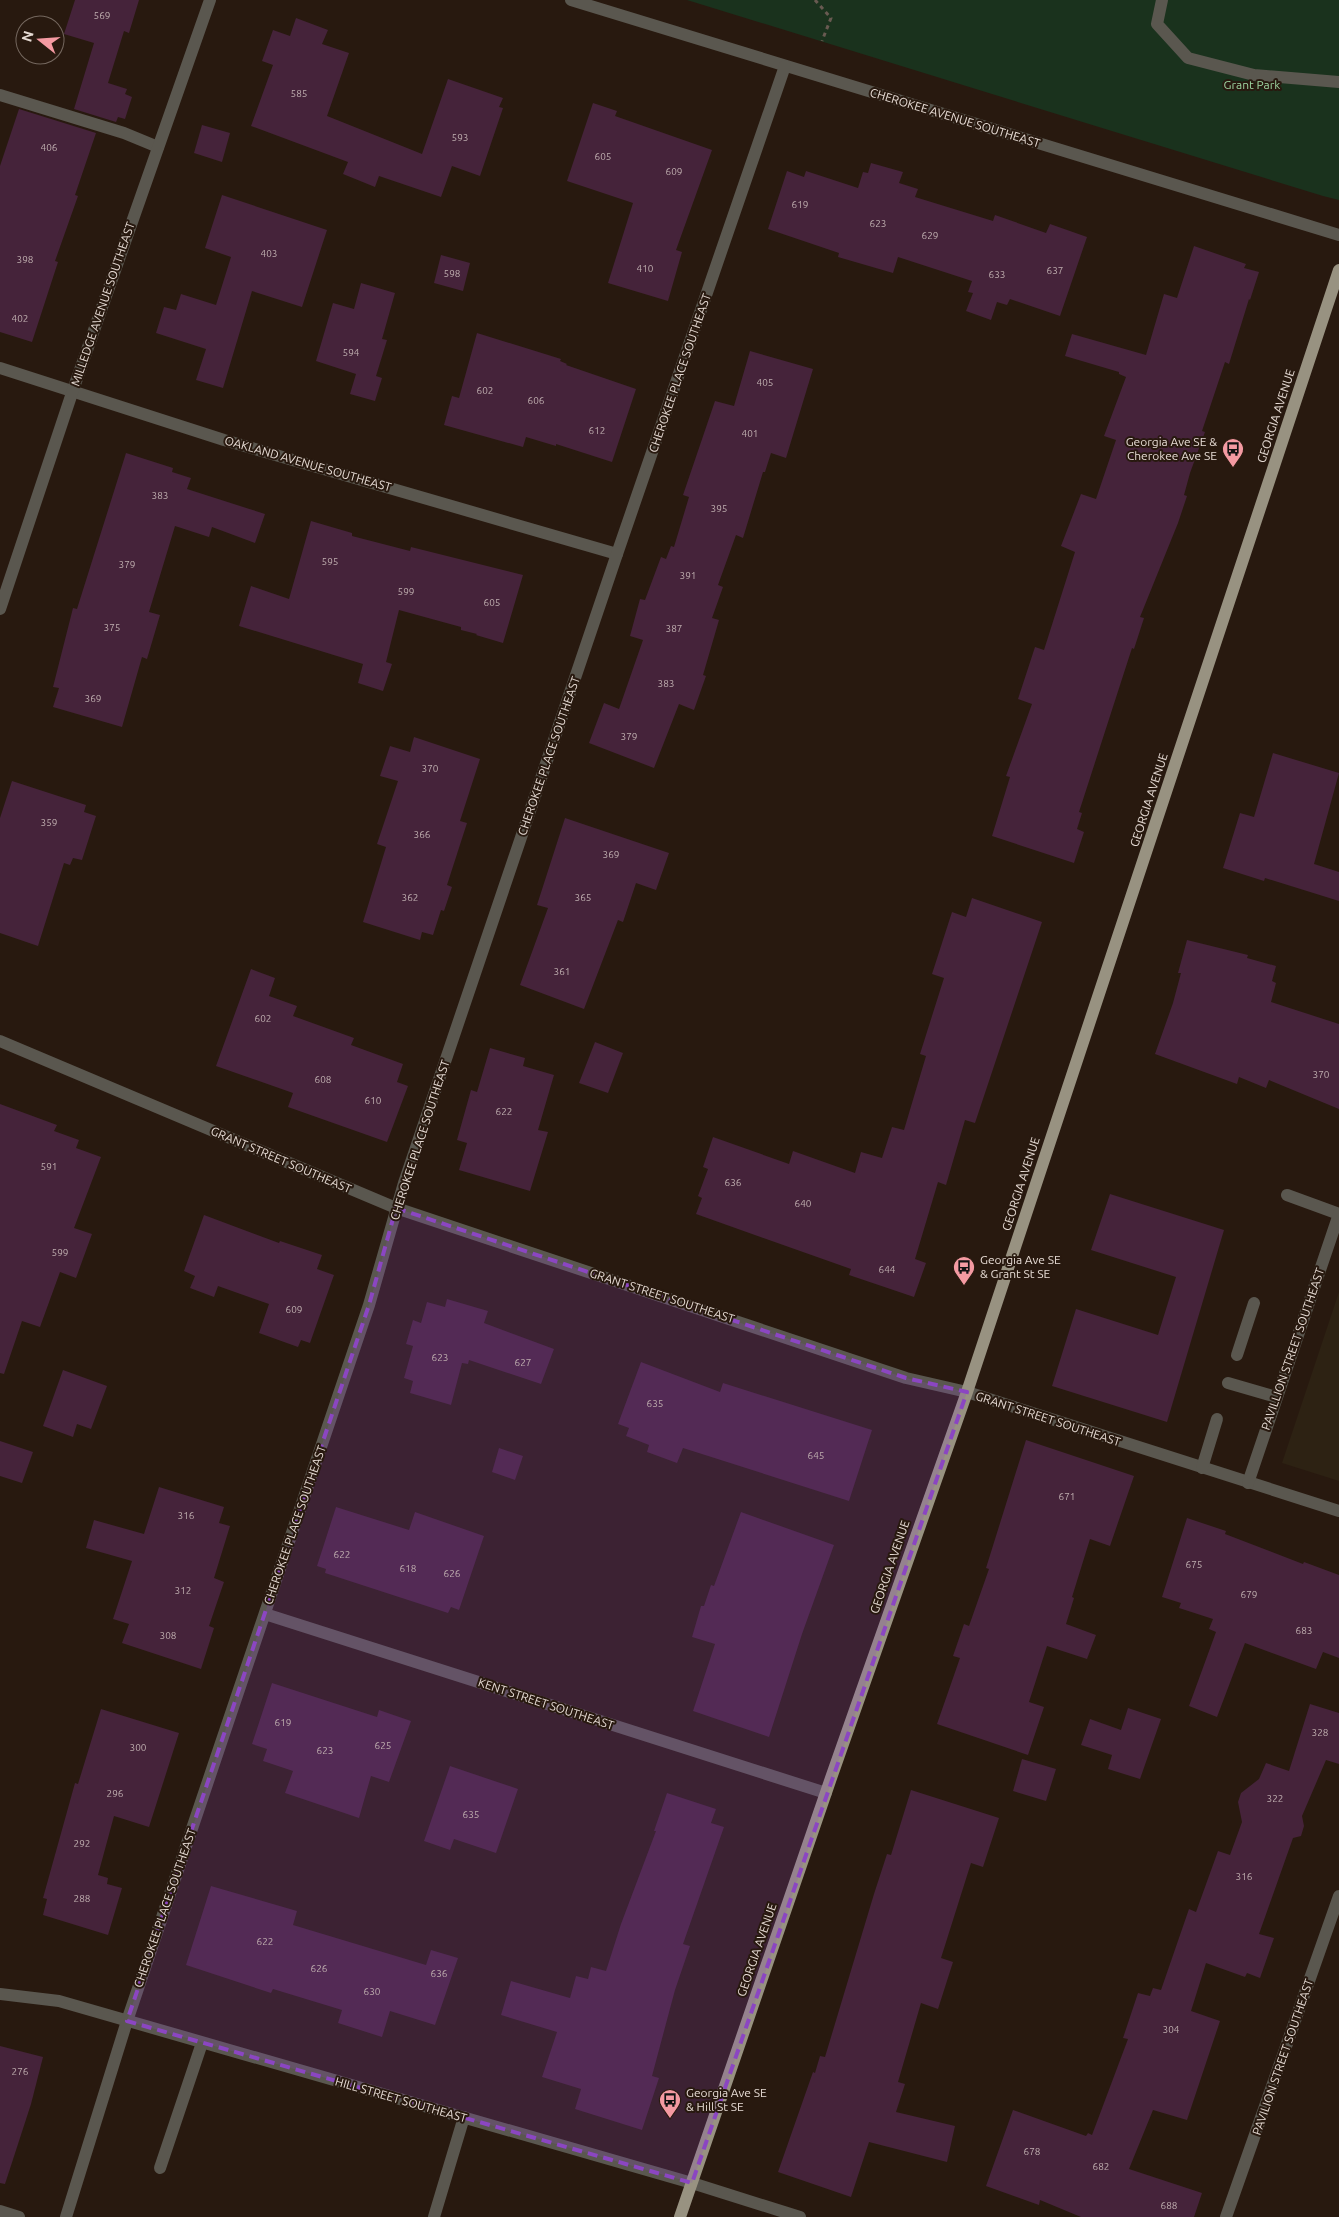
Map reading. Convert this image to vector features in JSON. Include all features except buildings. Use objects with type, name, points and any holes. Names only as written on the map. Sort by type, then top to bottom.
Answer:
[{"type":"main road","name":"GEORGIA AVENUE","points":[[680,2217],[967,1392],[1339,270]]},
{"type":"street","name":"MILLEDGE AVENUE SOUTHEAST","points":[[0,609],[73,390],[210,0]]},
{"type":"street","name":"CHEROKEE AVENUE SOUTHEAST","points":[[571,0],[1339,235]]},
{"type":"street","points":[[1162,0],[1157,24],[1188,58],[1254,75],[1339,82]]},
{"type":"street","name":"CHEROKEE PLACE SOUTHEAST","points":[[66,2217],[127,2021],[369,1306],[396,1208],[617,554],[785,66]]},
{"type":"street","points":[[0,95],[124,133],[158,147]]},
{"type":"street","name":"OAKLAND AVENUE SOUTHEAST","points":[[0,368],[224,440],[617,554]]},
{"type":"street","name":"GRANT STREET SOUTHEAST","points":[[0,1041],[396,1208],[906,1378],[967,1392],[1339,1511]]},
{"type":"street","points":[[1287,1195],[1339,1214]]},
{"type":"street","name":"PAVILLION STREET SOUTHEAST","points":[[1248,1483],[1339,1214]]},
{"type":"street","points":[[1237,1355],[1254,1303]]},
{"type":"street","points":[[1228,1383],[1276,1397]]},
{"type":"street","points":[[1202,1468],[1217,1419]]},
{"type":"street","name":"KENT STREET SOUTHEAST","points":[[265,1614],[826,1793]]},
{"type":"street","name":"PAVILION STREET SOUTHEAST","points":[[1226,2217],[1339,1896]]},
{"type":"street","name":"HILL STREET SOUTHEAST","points":[[0,1994],[59,2001],[692,2183],[800,2217]]},
{"type":"street","points":[[160,2168],[202,2043]]},
{"type":"street","points":[[434,2217],[464,2117]]},
{"type":"street","points":[[0,2211],[19,2217]]},
{"type":"path","points":[[815,0],[831,18],[822,41]]},
{"type":"highlighted area","points":[[396,1208],[906,1378],[967,1392],[692,2183],[127,2021],[369,1305]]},
{"type":"shaded area","points":[[1339,1292],[1339,1481],[1282,1463]]},
{"type":"green space","name":"Grant Park","points":[[687,0],[1339,0],[1339,200],[1323,196]]},
{"type":"place","name":"Georgia Ave SE & Cherokee Ave SE","points":[[1233,468]]},
{"type":"place","name":"Georgia Ave SE & Grant St SE","points":[[964,1286]]},
{"type":"place","name":"Georgia Ave SE & Hill St SE","points":[[670,2119]]}]
